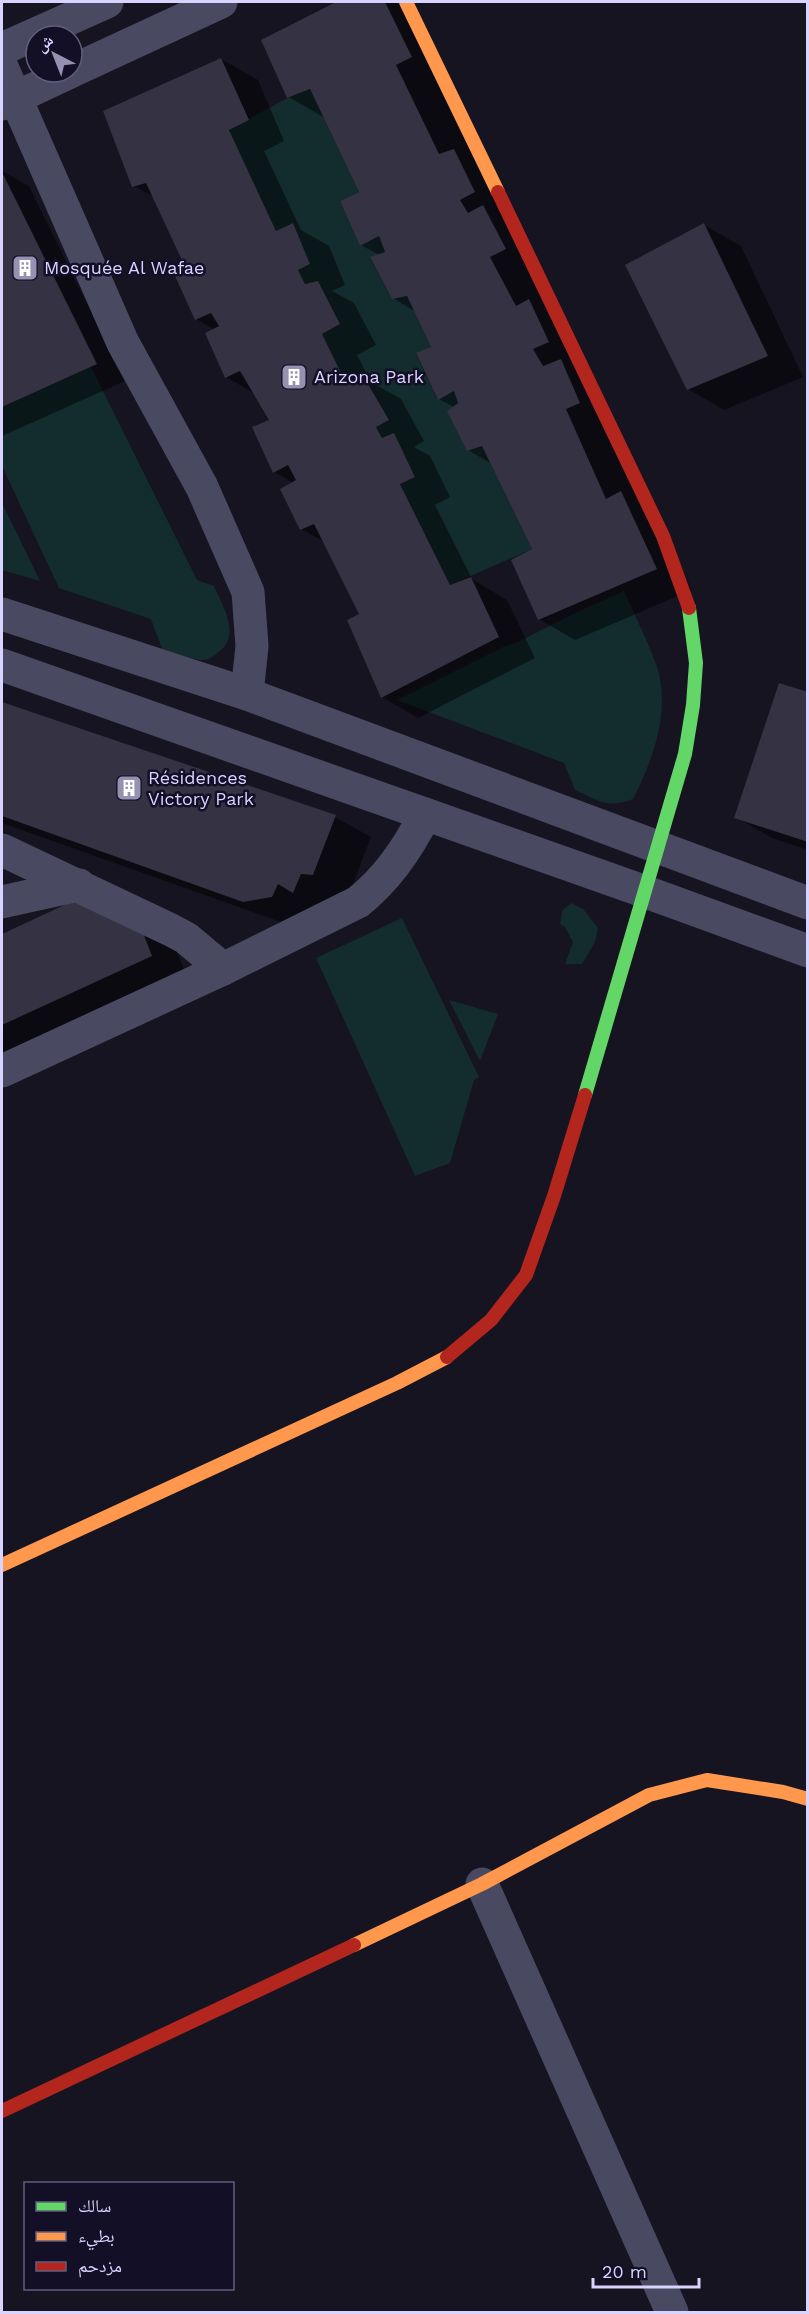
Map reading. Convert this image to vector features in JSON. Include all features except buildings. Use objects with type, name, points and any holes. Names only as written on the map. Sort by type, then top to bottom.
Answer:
[{"type":"street","points":[[2,49],[107,2]]},
{"type":"street","points":[[84,65],[221,2]]},
{"type":"street","points":[[2,1564],[397,1383],[452,1354],[491,1320],[526,1275],[554,1196],[646,892],[685,754],[693,705],[696,663],[688,607],[663,536],[406,2]]},
{"type":"street","points":[[2,67],[8,101],[123,343],[202,487],[248,592],[252,646],[247,694]]},
{"type":"street","points":[[8,101],[44,84]]},
{"type":"street","points":[[2,614],[247,694],[807,903]]},
{"type":"street","points":[[2,665],[807,951]]},
{"type":"street","points":[[2,1071],[223,969],[358,902],[373,890],[402,856],[425,814]]},
{"type":"street","points":[[2,850],[186,938],[223,969]]},
{"type":"street","points":[[2,902],[79,885]]},
{"type":"street","points":[[2,2111],[482,1884],[649,1795],[707,1780],[783,1792],[807,1799]]},
{"type":"street","points":[[482,1884],[672,2313]]},
{"type":"green space","points":[[310,89],[359,192],[340,201],[360,246],[379,236],[385,252],[370,258],[392,299],[407,296],[431,347],[416,354],[437,399],[454,391],[458,403],[448,411],[467,450],[482,446],[532,549],[450,585],[400,484],[415,476],[394,434],[382,438],[376,427],[389,420],[365,377],[347,385],[322,334],[340,324],[318,281],[305,284],[298,270],[310,264],[293,224],[276,231],[229,130],[287,98]]},
{"type":"green space","points":[[91,367],[197,580],[214,586],[225,610],[229,636],[226,644],[212,657],[203,660],[194,659],[162,649],[151,619],[59,588],[2,466],[2,407]]},
{"type":"green space","points":[[2,503],[40,581],[2,570]]},
{"type":"green space","points":[[624,591],[657,667],[662,701],[658,735],[653,752],[633,799],[617,803],[597,800],[575,790],[564,763],[397,700],[503,647]]},
{"type":"green space","points":[[571,903],[583,909],[598,928],[595,942],[582,964],[565,964],[573,942],[565,927],[560,924],[562,911]]},
{"type":"green space","points":[[402,918],[479,1077],[474,1080],[450,1163],[415,1176],[316,958]]},
{"type":"green space","points":[[449,1000],[498,1014],[480,1061]]},
{"type":"traffic: fast","points":[[585,1095],[685,754],[693,705],[696,663],[689,608]]},
{"type":"traffic: slow","points":[[406,2],[498,192]]},
{"type":"traffic: slow","points":[[2,1565],[397,1383],[447,1357]]},
{"type":"traffic: slow","points":[[354,1945],[482,1884],[649,1795],[707,1780],[783,1792],[808,1799]]},
{"type":"traffic: jam","points":[[498,192],[663,536],[689,608]]},
{"type":"traffic: jam","points":[[447,1357],[491,1320],[526,1275],[554,1196],[585,1095]]},
{"type":"traffic: jam","points":[[2,2111],[354,1945]]},
{"type":"place","name":"Mosquée Al Wafae","points":[[25,268]]},
{"type":"place","name":"Arizona Park","points":[[294,377]]},
{"type":"place","name":"Résidences Victory Park","points":[[129,788]]}]
